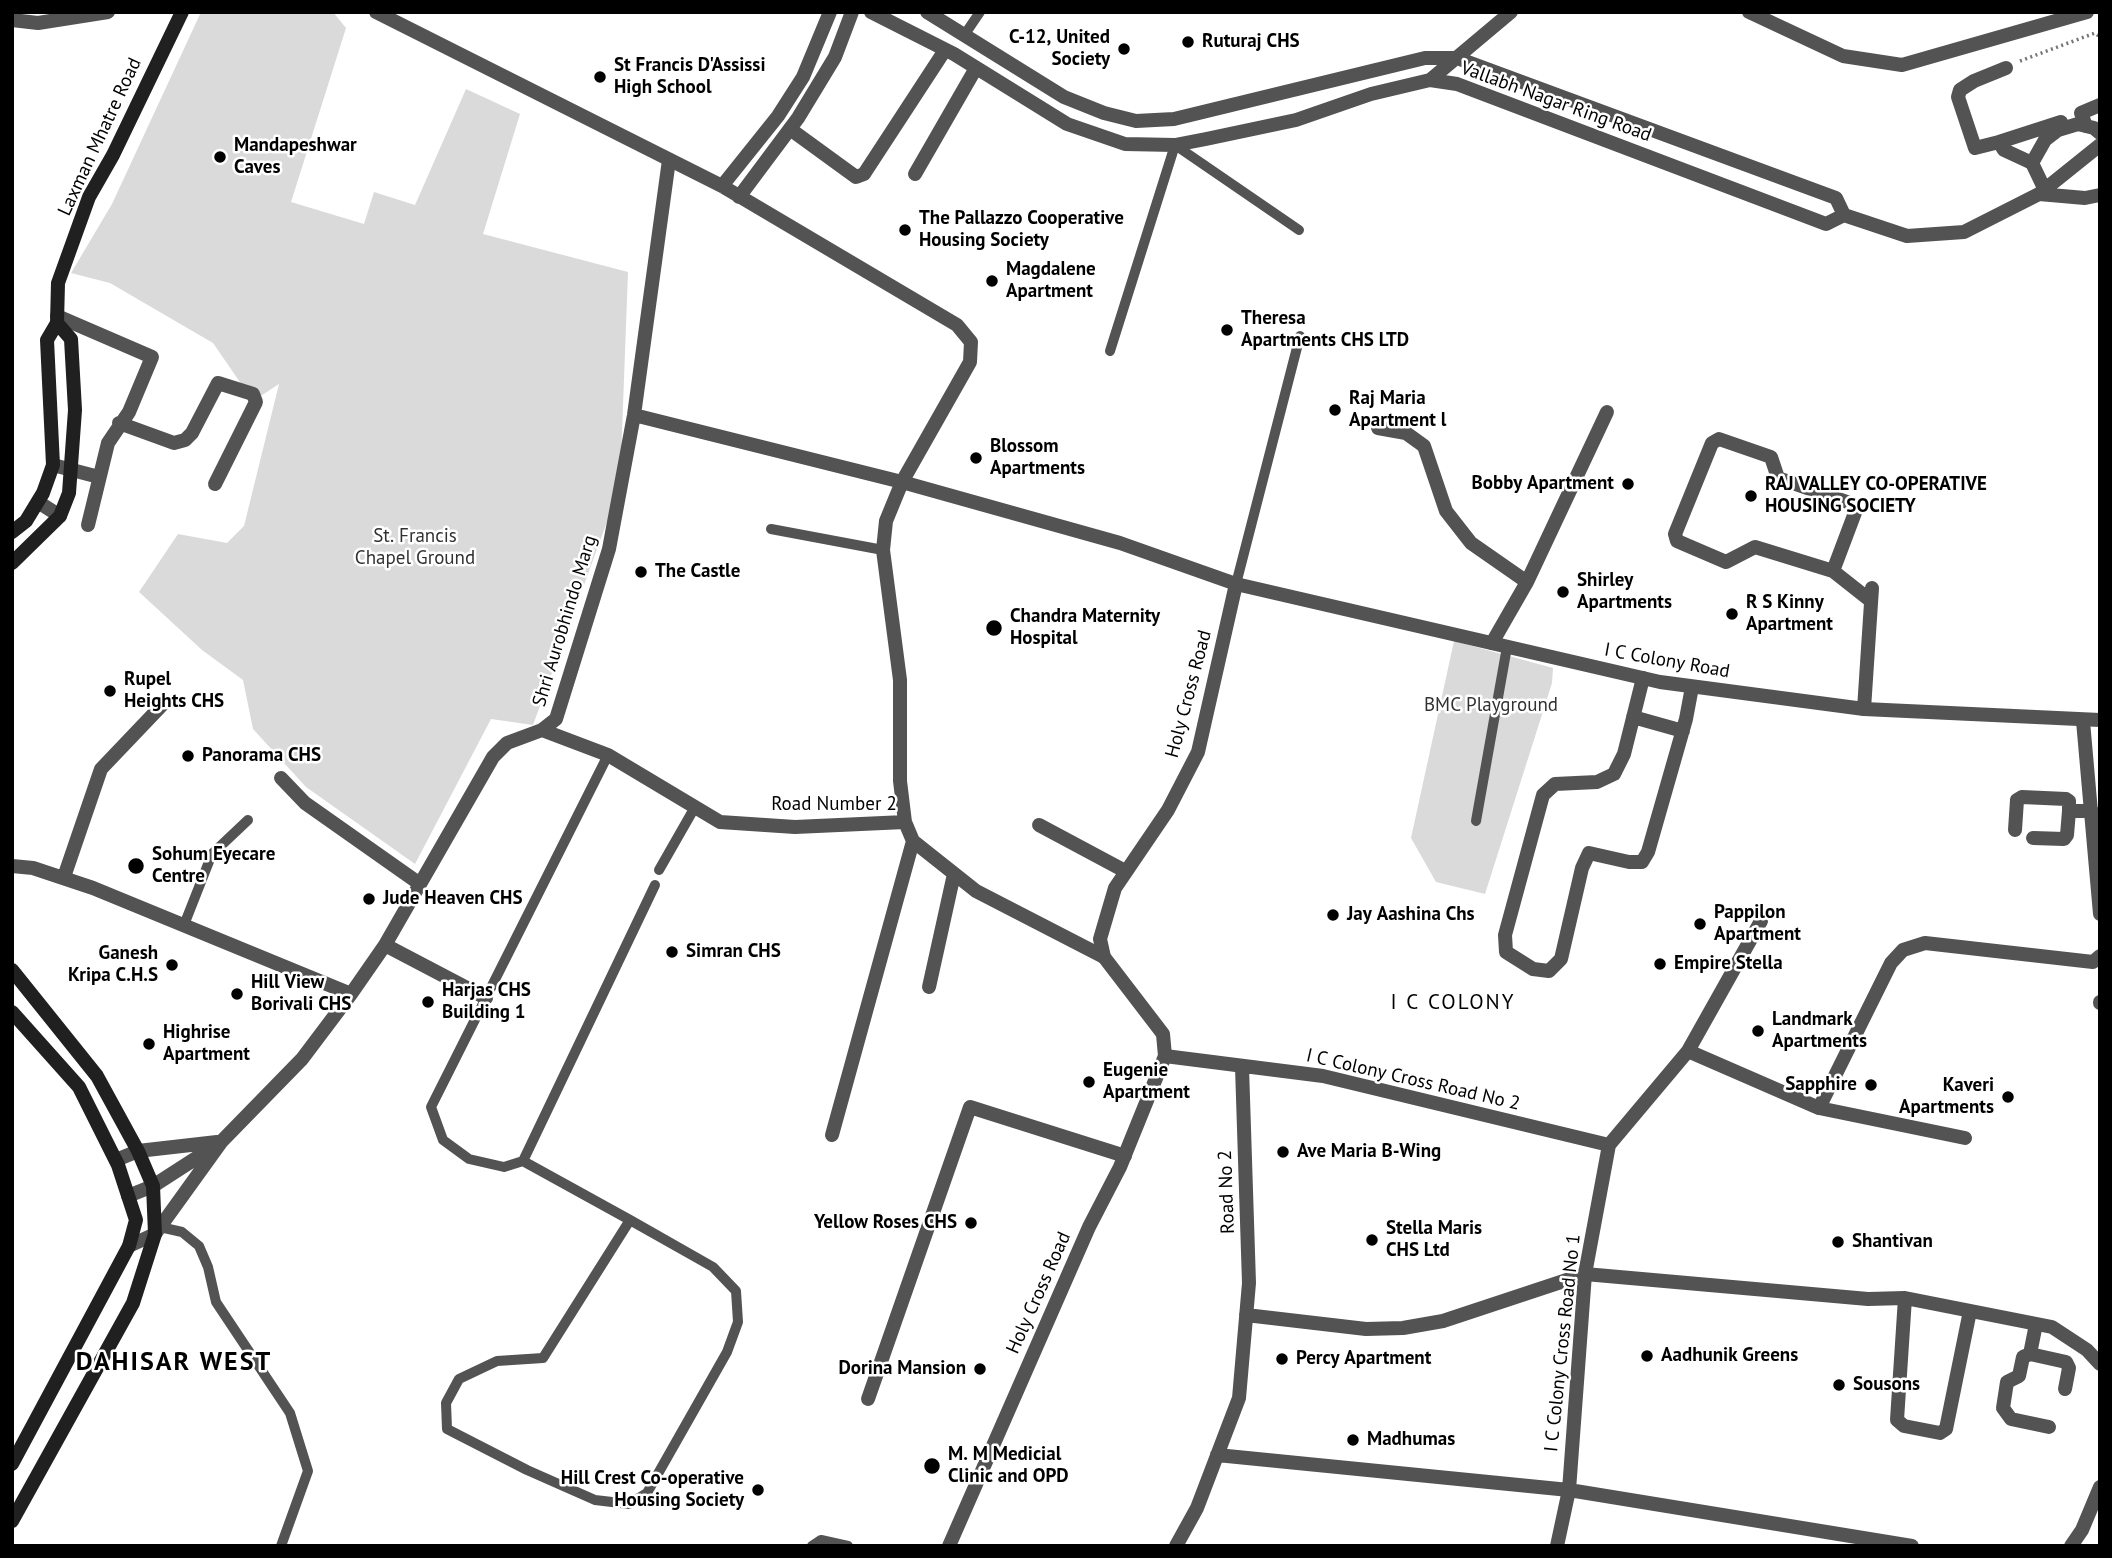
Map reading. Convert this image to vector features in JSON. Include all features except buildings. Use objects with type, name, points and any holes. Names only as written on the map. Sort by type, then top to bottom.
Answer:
[{"type":"main road","name":"Laxman Mhatre Road","points":[[12,532],[26,521],[38,502],[53,465],[47,340],[57,320],[58,283],[89,197],[113,155],[181,12]]},
{"type":"main road","name":"Laxman Mhatre Road","points":[[12,563],[60,516],[69,493],[73,469],[75,410],[71,339],[57,320]]},
{"type":"main road","points":[[12,970],[97,1076],[138,1151],[153,1186],[158,1231],[133,1303],[12,1521]]},
{"type":"main road","points":[[12,1012],[79,1087],[116,1160],[136,1220],[129,1246],[12,1464]]},
{"type":"street","points":[[12,20],[38,23],[108,12]]},
{"type":"street","points":[[376,12],[722,186],[957,325],[971,342],[970,362],[902,482],[886,521],[883,550],[900,680],[900,781],[905,822]]},
{"type":"street","points":[[722,186],[778,116],[803,77],[830,12]]},
{"type":"street","points":[[740,197],[790,130],[835,57],[852,12]]},
{"type":"street","name":"Vallabh Nagar Ring Road","points":[[871,12],[982,71],[1068,124],[1125,144],[1175,145],[1297,120],[1371,94],[1430,80],[1457,84],[1826,224],[1844,215],[1907,236],[1964,232],[2041,191],[2100,145]]},
{"type":"street","points":[[927,12],[1064,97],[1104,113],[1136,121],[1174,119],[1425,58],[1457,58],[1836,198],[1844,215]]},
{"type":"street","points":[[1430,80],[1511,12]]},
{"type":"street","points":[[1749,12],[1843,56],[1902,65],[2087,12]]},
{"type":"street","points":[[790,130],[856,177],[864,174],[945,50]]},
{"type":"street","points":[[915,174],[982,71],[1000,57]]},
{"type":"street","points":[[2011,65],[1960,90],[1958,97],[1975,148],[2066,120]]},
{"type":"street","points":[[2086,126],[2081,113],[2100,105]]},
{"type":"street","points":[[2032,163],[2045,140],[2058,130],[2078,124],[2100,133]]},
{"type":"street","points":[[1999,142],[2004,150],[2032,163],[2041,191],[2085,198],[2100,195]]},
{"type":"street","name":"Shri Aurobhindo Marg","points":[[129,1246],[158,1231],[222,1142],[302,1059],[351,994],[386,945],[493,757],[507,743],[542,730],[556,719],[610,549],[634,415],[669,160]]},
{"type":"street","points":[[57,320],[152,357],[129,412],[108,443],[88,525]]},
{"type":"street","points":[[119,424],[174,443],[185,440],[192,433],[218,383],[253,394],[256,402],[215,484]]},
{"type":"street","points":[[1492,643],[1527,582],[1608,412]]},
{"type":"street","name":"I C Colony Road","points":[[634,415],[902,482],[1120,543],[1236,584],[1643,678],[1692,687],[1864,709],[2100,720]]},
{"type":"street","points":[[1378,428],[1406,433],[1424,446],[1446,511],[1471,542],[1527,582]]},
{"type":"street","points":[[1833,570],[1856,510],[1853,504],[1778,478],[1771,457],[1719,439],[1712,443],[1675,534],[1677,541],[1726,562],[1755,547],[1833,570],[1872,594],[1864,709]]},
{"type":"street","points":[[53,465],[99,477]]},
{"type":"street","points":[[38,502],[60,516]]},
{"type":"street","name":"Holy Cross Road","points":[[1104,957],[1100,939],[1102,926],[1115,888],[1168,810],[1198,752],[1236,584]]},
{"type":"street","points":[[1643,678],[1614,774],[1597,782],[1555,784],[1543,795],[1504,935],[1506,952],[1533,969],[1549,971],[1561,959],[1581,868],[1589,853],[1629,862],[1642,862],[1648,852],[1683,731],[1692,687]]},
{"type":"street","points":[[64,877],[101,769],[163,704]]},
{"type":"street","points":[[1633,717],[1683,731]]},
{"type":"street","points":[[2083,721],[2100,914]]},
{"type":"street","name":"Road Number 2","points":[[542,730],[608,755],[720,822],[795,827],[905,822],[913,841],[976,891],[1104,957]]},
{"type":"street","points":[[281,778],[305,803],[420,884]]},
{"type":"street","points":[[2015,830],[2017,800],[2022,797],[2069,801],[2067,835],[2064,839],[2033,838]]},
{"type":"street","points":[[2069,811],[2092,811]]},
{"type":"street","points":[[1039,825],[1125,871]]},
{"type":"street","points":[[832,1135],[913,841]]},
{"type":"street","points":[[12,866],[64,877],[351,994]]},
{"type":"street","points":[[929,987],[954,874]]},
{"type":"street","points":[[1609,1144],[1688,1051],[1761,921]]},
{"type":"street","points":[[1819,1108],[1891,963],[1903,950],[1925,943],[2094,962],[2100,956]]},
{"type":"street","points":[[386,945],[486,998]]},
{"type":"street","points":[[1104,957],[1158,1027],[1165,1040],[1165,1056]]},
{"type":"street","points":[[1688,1051],[1819,1108],[1965,1138]]},
{"type":"street","name":"Holy Cross Road","points":[[949,1546],[1089,1227],[1125,1156],[1165,1056]]},
{"type":"street","name":"I C Colony Cross Road No 2","points":[[1165,1056],[1323,1076],[1609,1144]]},
{"type":"street","name":"Road No 2","points":[[1176,1546],[1197,1508],[1239,1398],[1249,1283],[1242,1067]]},
{"type":"street","points":[[868,1399],[970,1107],[1125,1156]]},
{"type":"street","points":[[116,1160],[138,1151],[222,1142]]},
{"type":"street","name":"Shri Aurobhindo Marg","points":[[128,1196],[153,1186],[222,1142]]},
{"type":"street","name":"I C Colony Cross Road No 1","points":[[1556,1546],[1569,1490],[1585,1273],[1609,1144]]},
{"type":"street","points":[[1246,1315],[1366,1329],[1403,1328],[1443,1321],[1585,1273],[1868,1299],[1905,1297],[2052,1327],[2099,1361]]},
{"type":"street","points":[[1905,1297],[1897,1420],[1904,1426],[1940,1433],[1946,1429],[1970,1311]]},
{"type":"street","points":[[2030,1354],[2036,1324]]},
{"type":"street","points":[[2049,1427],[2011,1419],[2003,1408],[2007,1381],[2019,1376],[2024,1357],[2030,1354],[2066,1362],[2069,1367],[2066,1389]]},
{"type":"street","points":[[1217,1455],[1569,1490],[1832,1540],[1912,1546]]},
{"type":"street","points":[[2071,1546],[2082,1530],[2100,1487]]},
{"type":"lane","points":[[965,34],[981,12]]},
{"type":"lane","points":[[1110,351],[1175,145],[1298,230]]},
{"type":"lane","points":[[1236,584],[1300,336]]},
{"type":"lane","points":[[771,529],[883,550]]},
{"type":"lane","points":[[1476,821],[1507,647]]},
{"type":"lane","points":[[608,755],[431,1107],[443,1140],[469,1159],[505,1167],[523,1161],[655,885]]},
{"type":"lane","points":[[659,870],[695,807]]},
{"type":"lane","points":[[184,925],[212,854],[248,820]]},
{"type":"lane","points":[[523,1161],[630,1220],[713,1267],[736,1291],[738,1322],[727,1352],[647,1493],[629,1504],[595,1500],[527,1470],[447,1429],[446,1403],[459,1379],[497,1361],[543,1358],[630,1220]]},
{"type":"lane","points":[[158,1231],[181,1232],[199,1246],[208,1267],[216,1302],[290,1413],[309,1471],[281,1546]]},
{"type":"lane","points":[[812,1546],[821,1540],[848,1546]]},
{"type":"path","points":[[2011,65],[2095,33],[2100,37]]},
{"type":"green space","name":"St. Francis Chapel Ground","points":[[201,12],[333,12],[346,28],[291,202],[364,224],[374,192],[415,205],[466,89],[520,114],[483,234],[628,272],[620,486],[533,725],[491,719],[415,864],[306,787],[253,729],[243,680],[202,650],[139,592],[178,534],[227,543],[244,526],[279,384],[253,401],[213,343],[110,283],[71,273],[112,204]]},
{"type":"green space","name":"BMC Playground","points":[[1454,641],[1553,668],[1552,683],[1485,894],[1436,882],[1411,838]]},
{"type":"place","name":"Ruturaj CHS","points":[[1188,42]]},
{"type":"place","name":"C-12, United Society","points":[[1124,49]]},
{"type":"place","name":"St Francis D'Assissi High School","points":[[600,77]]},
{"type":"place","name":"Mandapeshwar Caves","points":[[220,157]]},
{"type":"place","name":"The Pallazzo Cooperative Housing Society","points":[[905,230]]},
{"type":"place","name":"Magdalene Apartment","points":[[992,281]]},
{"type":"place","name":"Theresa Apartments CHS LTD","points":[[1227,330]]},
{"type":"place","name":"Raj Maria Apartment l","points":[[1335,410]]},
{"type":"place","name":"Blossom Apartments","points":[[976,458]]},
{"type":"place","name":"Bobby Apartment","points":[[1628,484]]},
{"type":"place","name":"RAJ VALLEY CO-OPERATIVE HOUSING SOCIETY","points":[[1751,496]]},
{"type":"place","name":"The Castle","points":[[641,572]]},
{"type":"place","name":"Shirley Apartments","points":[[1563,592]]},
{"type":"place","name":"R S Kinny Apartment","points":[[1732,614]]},
{"type":"place","name":"Chandra Maternity Hospital","points":[[994,628]]},
{"type":"place","name":"Rupel Heights CHS","points":[[110,691]]},
{"type":"place","name":"Panorama CHS","points":[[188,756]]},
{"type":"place","name":"Sohum Eyecare Centre","points":[[136,866]]},
{"type":"place","name":"Jude Heaven CHS","points":[[369,899]]},
{"type":"place","name":"Jay Aashina Chs","points":[[1333,915]]},
{"type":"place","name":"Pappilon Apartment","points":[[1700,924]]},
{"type":"place","name":"Simran CHS","points":[[672,952]]},
{"type":"place","name":"Empire Stella","points":[[1660,964]]},
{"type":"place","name":"Ganesh Kripa C.H.S","points":[[172,965]]},
{"type":"place","name":"Hill View Borivali CHS","points":[[237,994]]},
{"type":"place","name":"Harjas CHS Building 1","points":[[428,1002]]},
{"type":"place","name":"Landmark Apartments","points":[[1758,1031]]},
{"type":"place","name":"Highrise Apartment","points":[[149,1044]]},
{"type":"place","name":"Eugenie Apartment","points":[[1089,1082]]},
{"type":"place","name":"Sapphire","points":[[1871,1085]]},
{"type":"place","name":"Kaveri Apartments","points":[[2008,1097]]},
{"type":"place","name":"Ave Maria B-Wing","points":[[1283,1152]]},
{"type":"place","name":"Yellow Roses CHS","points":[[971,1223]]},
{"type":"place","name":"Stella Maris CHS Ltd","points":[[1372,1240]]},
{"type":"place","name":"Shantivan","points":[[1838,1242]]},
{"type":"place","name":"Aadhunik Greens","points":[[1647,1356]]},
{"type":"place","name":"Percy Apartment","points":[[1282,1359]]},
{"type":"place","name":"Dorina Mansion","points":[[980,1369]]},
{"type":"place","name":"Sousons","points":[[1839,1385]]},
{"type":"place","name":"Madhumas","points":[[1353,1440]]},
{"type":"place","name":"M. M Medicial Clinic and OPD","points":[[932,1466]]},
{"type":"place","name":"Hill Crest Co-operative Housing Society","points":[[758,1490]]},
{"type":"district","name":"I C COLONY","points":[[1453,1003]]},
{"type":"district","name":"DAHISAR WEST","points":[[174,1363]]}]
